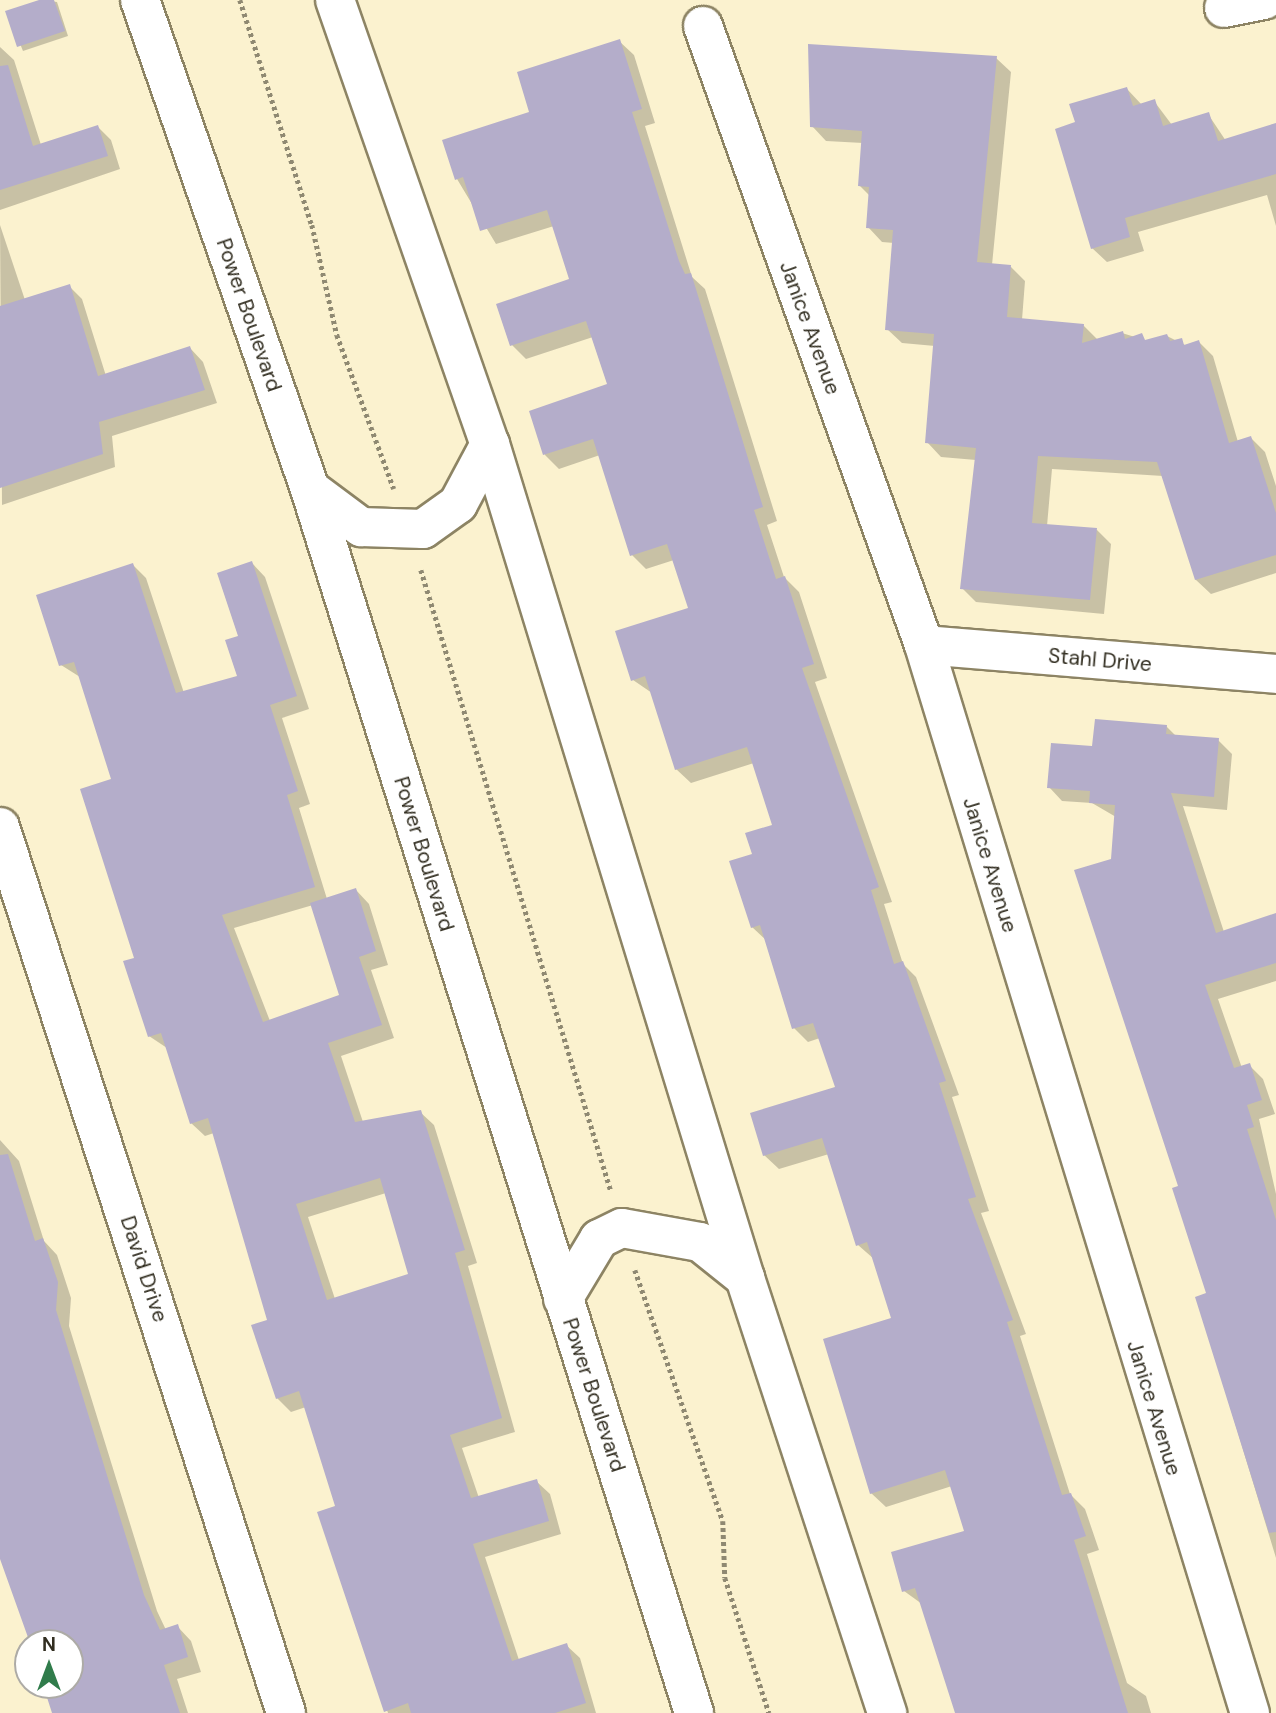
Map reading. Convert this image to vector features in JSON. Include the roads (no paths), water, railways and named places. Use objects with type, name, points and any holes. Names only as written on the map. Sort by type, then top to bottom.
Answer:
[{"type":"street","name":"Power Boulevard","points":[[140,0],[310,489],[694,1713]]},
{"type":"street","points":[[335,0],[490,444],[745,1278],[887,1713]]},
{"type":"street","points":[[1224,8],[1264,0]]},
{"type":"street","name":"Janice Avenue","points":[[703,26],[924,645],[1250,1713]]},
{"type":"street","points":[[310,489],[361,527],[408,532],[458,503],[490,444]]},
{"type":"street","name":"Stahl Drive","points":[[924,645],[1276,674]]},
{"type":"street","name":"David Drive","points":[[0,827],[286,1713]]},
{"type":"street","points":[[563,1299],[599,1239],[622,1228],[650,1228],[700,1242],[745,1278]]}]
